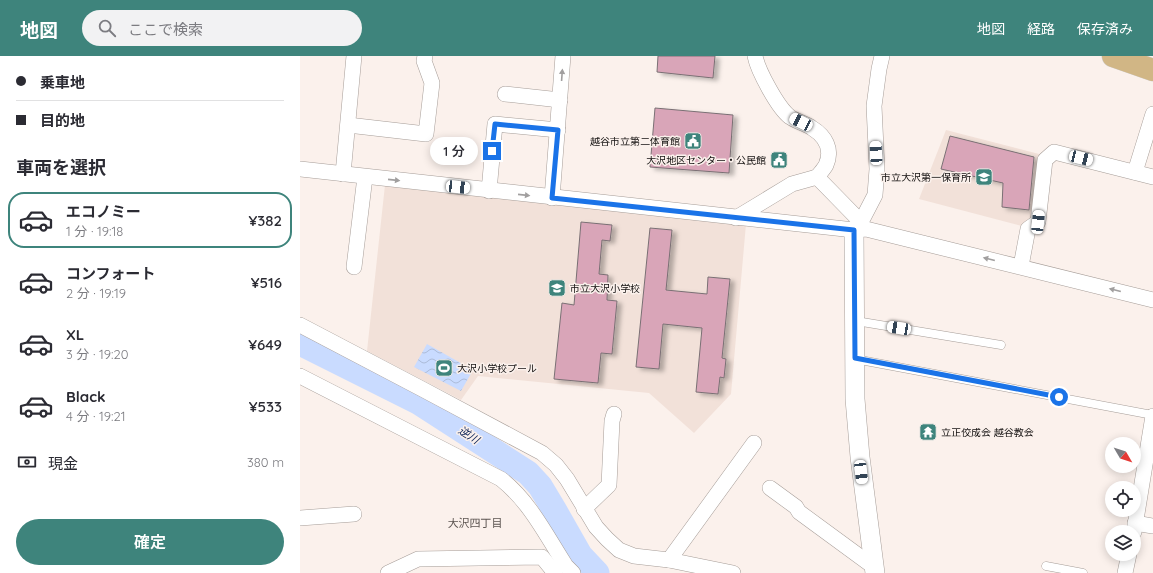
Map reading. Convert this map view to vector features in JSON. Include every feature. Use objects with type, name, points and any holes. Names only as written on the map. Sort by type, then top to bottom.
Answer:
[{"type":"main road","points":[[1113,56],[1153,70]]},
{"type":"street","points":[[343,174],[354,56]]},
{"type":"street","points":[[348,125],[426,134],[432,83],[424,61],[425,56]]},
{"type":"street","points":[[552,198],[563,56]]},
{"type":"street","points":[[874,570],[860,457],[855,358],[858,226],[875,194],[877,169],[874,106],[882,56]]},
{"type":"street","points":[[736,218],[792,184],[817,177],[826,164],[828,150],[824,138],[812,128],[790,117],[779,104],[756,61]]},
{"type":"street","points":[[505,94],[560,100]]},
{"type":"street","points":[[1135,172],[1153,114]]},
{"type":"street","points":[[489,191],[495,124],[558,130]]},
{"type":"street","points":[[1021,266],[1028,229],[1038,222],[1045,160],[1054,152],[1153,177]]},
{"type":"street","points":[[300,169],[736,218],[858,226],[1153,300]]},
{"type":"street","points":[[354,267],[365,177]]},
{"type":"street","points":[[817,177],[858,226]]},
{"type":"street","points":[[300,325],[542,453],[556,465],[567,479],[596,527],[607,540],[619,550],[634,556],[669,560],[733,573]]},
{"type":"street","points":[[300,376],[501,479],[523,499],[566,566],[573,573]]},
{"type":"street","points":[[584,509],[609,485],[612,421],[614,414]]},
{"type":"street","points":[[1134,525],[1153,415]]},
{"type":"street","points":[[669,560],[754,443]]},
{"type":"street","points":[[770,488],[874,570]]},
{"type":"street","points":[[300,518],[354,514]]},
{"type":"street","points":[[1141,527],[1153,526]]},
{"type":"street","points":[[388,573],[405,569],[418,558],[542,557],[555,573]]},
{"type":"street","points":[[1125,573],[1128,561]]},
{"type":"lane","points":[[856,321],[1001,345]]},
{"type":"lane","points":[[855,358],[1153,415]]},
{"type":"lane","points":[[1046,566],[1083,573]]},
{"type":"shaded area","name":"市立大沢第一保育所","points":[[946,130],[1043,155],[1037,220],[1026,227],[919,199]]},
{"type":"shaded area","name":"市立大沢小学校","points":[[385,185],[746,224],[731,394],[694,433],[649,393],[478,376],[461,400],[367,351]]},
{"type":"water","name":"大沢小学校プール","points":[[427,344],[473,370],[461,391],[414,367]]},
{"type":"building","points":[[658,56],[715,56],[713,78],[657,72]]},
{"type":"building","points":[[655,108],[733,115],[729,173],[650,167]]},
{"type":"building","points":[[950,136],[1034,157],[1029,210],[1002,207],[1003,183],[941,169]]},
{"type":"building","points":[[581,222],[612,225],[610,241],[602,240],[599,274],[608,275],[607,300],[617,301],[612,354],[601,353],[598,383],[554,379],[562,303],[574,305]]},
{"type":"building","points":[[650,228],[672,230],[666,290],[707,294],[708,277],[730,279],[722,358],[726,359],[724,378],[720,377],[718,394],[696,392],[702,328],[663,324],[659,369],[636,367]]},
{"type":"waterway","name":"逆川","points":[[300,343],[418,402],[528,473],[540,486],[580,555],[597,573]]},
{"type":"place","name":"越谷市立第二体育館","points":[[693,141]]},
{"type":"place","name":"大沢地区センター・公民館","points":[[779,160]]},
{"type":"place","name":"市立大沢第一保育所","points":[[984,177]]},
{"type":"place","name":"市立大沢小学校","points":[[557,288]]},
{"type":"place","name":"大沢小学校プール","points":[[444,368]]},
{"type":"place","name":"立正佼成会 越谷教会","points":[[928,432]]},
{"type":"district","name":"大沢四丁目","points":[[475,523]]},
{"type":"route","points":[[492,151],[495,124],[558,130],[552,198],[854,230],[856,321],[855,358],[1059,397]]}]
